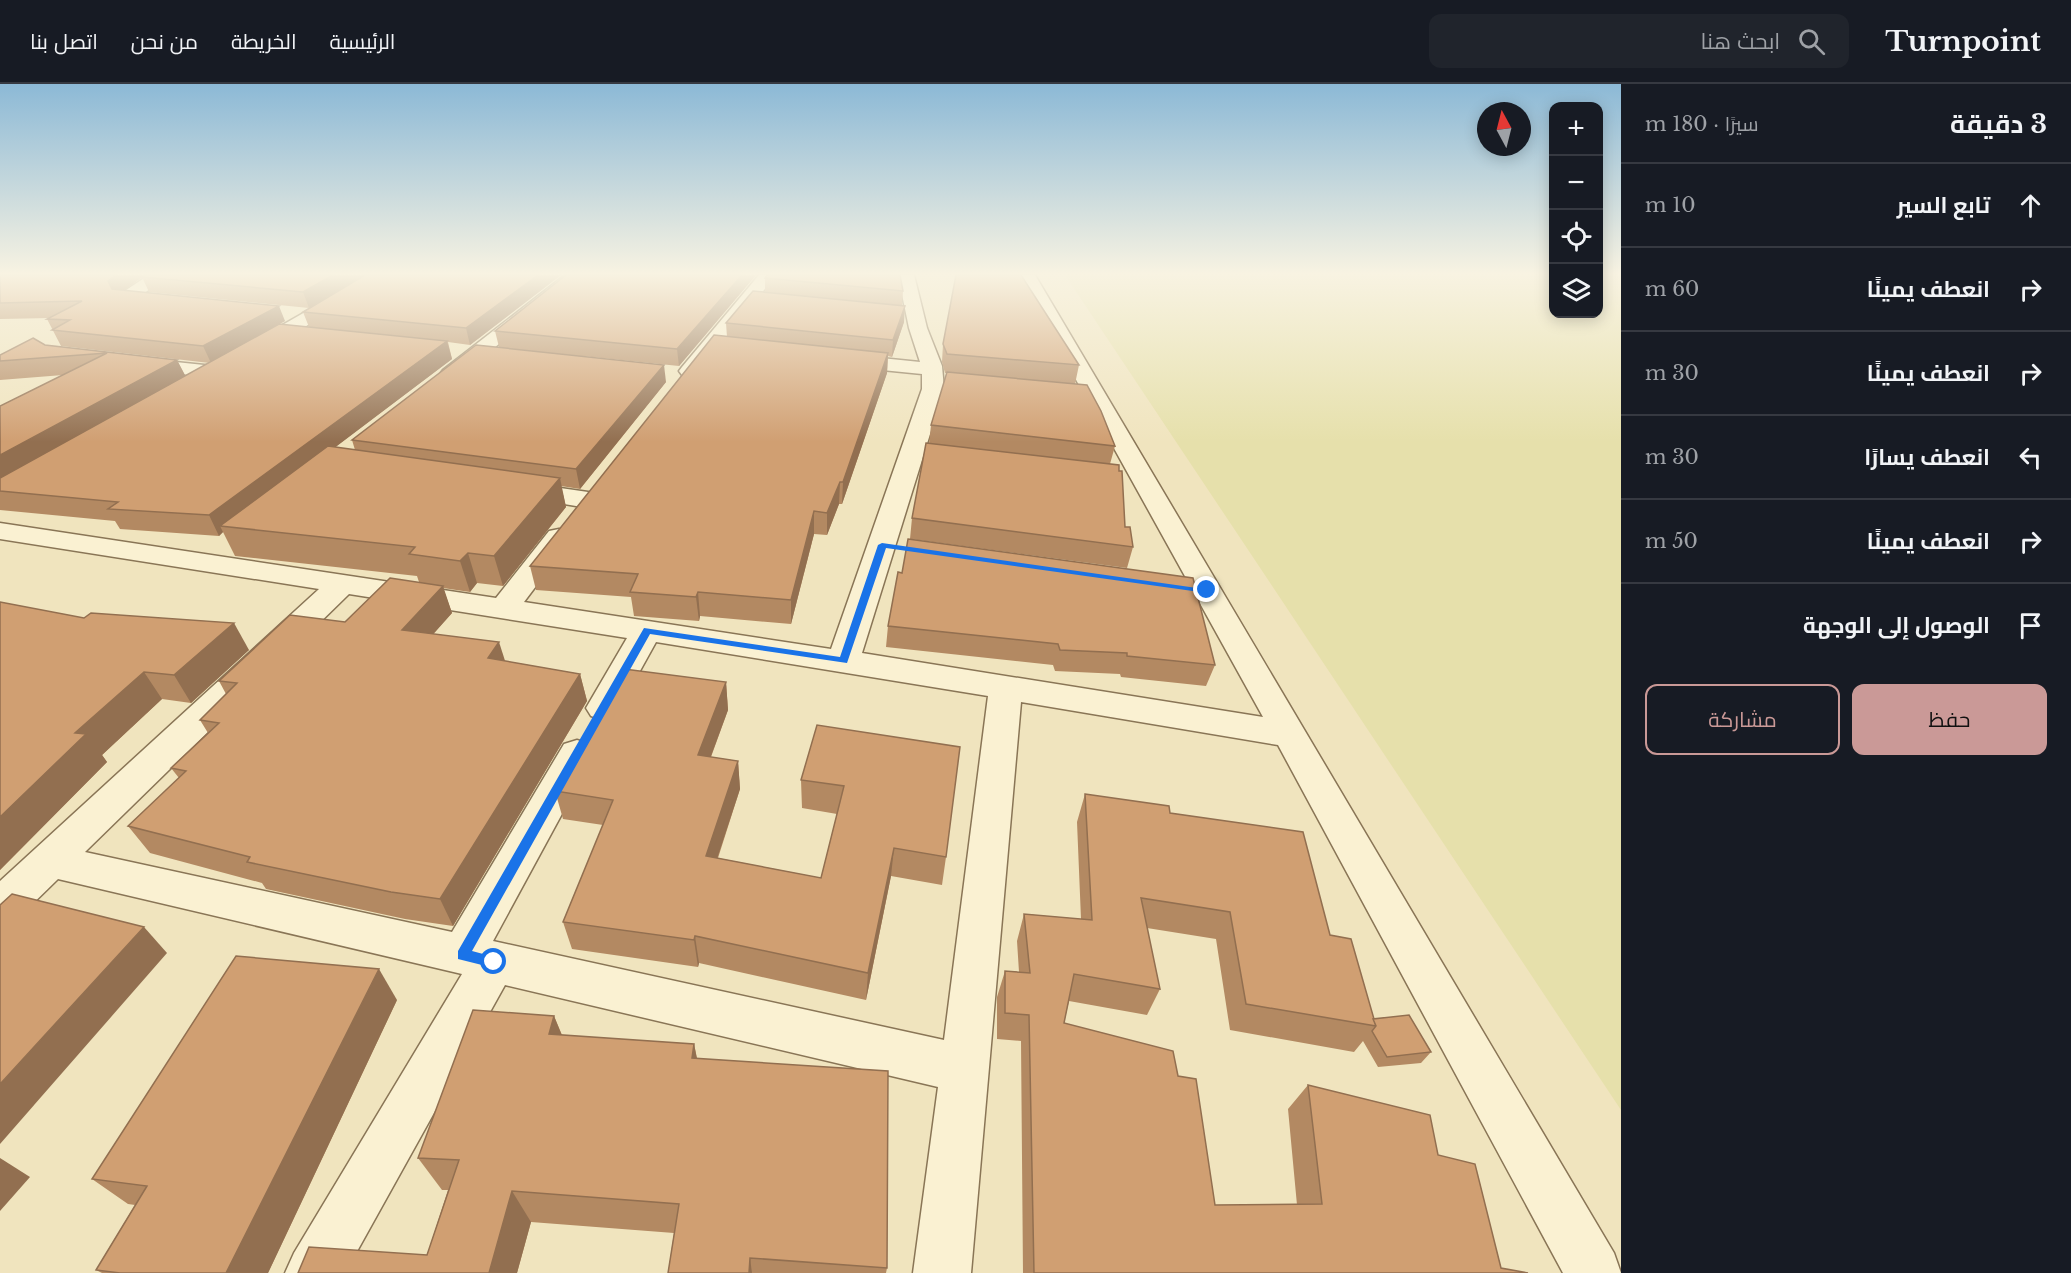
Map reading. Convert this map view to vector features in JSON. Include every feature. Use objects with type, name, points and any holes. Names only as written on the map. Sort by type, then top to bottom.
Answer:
[{"type":"street","points":[[183,390],[214,372],[270,330]]},
{"type":"street","points":[[432,388],[505,330]]},
{"type":"street","points":[[679,378],[722,330]]},
{"type":"street","points":[[913,330],[940,377]]},
{"type":"street","points":[[1053,330],[1083,394],[1132,477],[1190,588],[1290,734],[1594,1273]]},
{"type":"street","points":[[709,346],[733,349]]},
{"type":"street","points":[[454,350],[500,355]]},
{"type":"street","points":[[826,358],[940,377]]},
{"type":"street","points":[[112,361],[214,372]]},
{"type":"street","points":[[843,661],[894,547],[925,454],[933,389],[940,377]]},
{"type":"street","points":[[495,487],[595,491],[503,609]]},
{"type":"street","points":[[0,531],[647,630],[1290,734]]},
{"type":"street","points":[[205,563],[232,542]]},
{"type":"street","points":[[0,908],[48,860],[342,584]]},
{"type":"street","points":[[314,1273],[647,630]]},
{"type":"street","points":[[942,1273],[1006,687]]},
{"type":"street","points":[[48,860],[964,1069]]},
{"type":"shaded area","points":[[1102,330],[1621,330],[1621,1110]]},
{"type":"building","points":[[57,330],[232,330],[203,346]]},
{"type":"building","points":[[267,330],[343,330],[447,341],[209,515],[108,509],[118,502],[0,491],[0,478]]},
{"type":"building","points":[[496,330],[693,330],[677,349]]},
{"type":"building","points":[[800,330],[896,330],[893,340]]},
{"type":"building","points":[[946,330],[1057,330],[1079,365],[947,354],[943,344]]},
{"type":"building","points":[[714,335],[888,353],[843,482],[840,482],[827,513],[814,511],[791,600],[698,592],[696,597],[630,592],[638,574],[530,566]]},
{"type":"building","points":[[33,338],[45,345],[177,360],[0,455],[0,406],[107,353],[0,361],[0,355]]},
{"type":"building","points":[[476,345],[664,365],[576,469],[352,440]]},
{"type":"building","points":[[947,372],[1087,385],[1101,411],[1115,446],[931,425]]},
{"type":"building","points":[[926,443],[1119,465],[1119,471],[1122,471],[1125,527],[1130,527],[1133,547],[912,518]]},
{"type":"building","points":[[328,446],[560,478],[494,556],[468,553],[460,561],[409,554],[415,547],[220,526]]},
{"type":"building","points":[[908,539],[1193,578],[1215,665],[1127,656],[1127,653],[1060,650],[1058,644],[888,626],[898,572],[902,573]]},
{"type":"building","points":[[390,578],[443,586],[402,630],[499,642],[488,658],[580,674],[440,899],[391,892],[247,862],[250,857],[128,826],[186,771],[171,768],[219,723],[200,720],[237,683],[219,681],[290,615],[345,622]]},
{"type":"building","points":[[0,602],[84,618],[91,613],[234,623],[174,675],[144,672],[75,733],[86,734],[0,817]]},
{"type":"building","points":[[624,669],[726,682],[698,755],[738,761],[706,856],[821,878],[844,786],[801,780],[817,725],[960,747],[946,857],[894,848],[868,973],[695,936],[694,940],[563,922],[613,800],[555,791]]},
{"type":"building","points":[[1085,794],[1169,806],[1170,813],[1303,832],[1330,935],[1351,939],[1376,1026],[1246,1004],[1230,912],[1141,898],[1160,989],[1074,974],[1064,1023],[1173,1051],[1178,1076],[1196,1079],[1215,1205],[1322,1204],[1308,1085],[1430,1115],[1438,1155],[1475,1164],[1501,1268],[1528,1273],[1034,1273],[1029,1015],[1005,1013],[1005,971],[1030,973],[1024,914],[1092,920]]},
{"type":"building","points":[[12,894],[144,927],[0,1084],[0,905]]},
{"type":"building","points":[[236,956],[379,969],[226,1273],[120,1273],[96,1270],[147,1186],[92,1179]]},
{"type":"building","points":[[473,1010],[554,1016],[549,1034],[694,1044],[692,1058],[888,1071],[887,1268],[750,1258],[749,1273],[668,1273],[679,1204],[512,1191],[489,1273],[298,1273],[309,1247],[427,1255],[459,1160],[418,1158]]},
{"type":"building","points":[[1409,1015],[1431,1052],[1387,1057],[1372,1031],[1376,1026],[1373,1019]]},
{"type":"route","points":[[494,962],[463,955],[647,630],[843,661],[882,545],[1207,590]]}]
